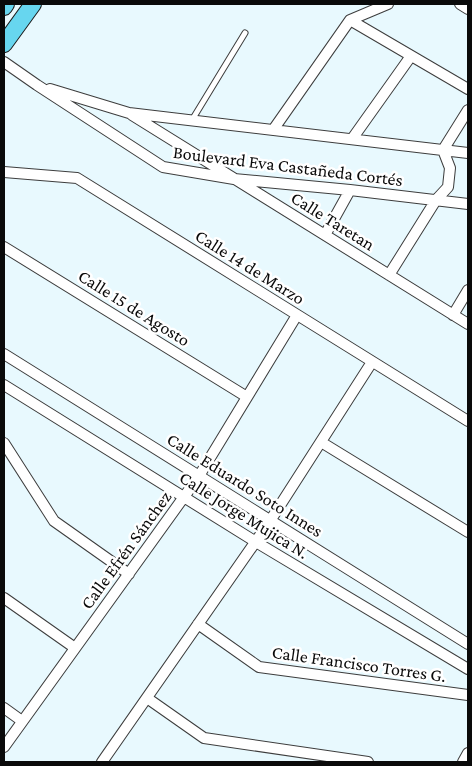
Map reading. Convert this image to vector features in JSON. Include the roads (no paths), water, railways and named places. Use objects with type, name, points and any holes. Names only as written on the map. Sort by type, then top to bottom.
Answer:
[{"type":"main road","points":[[4,44],[33,4]]},
{"type":"street","points":[[273,130],[350,20],[388,4]]},
{"type":"street","points":[[460,4],[468,9]]},
{"type":"street","points":[[350,20],[468,90]]},
{"type":"street","points":[[352,139],[410,56]]},
{"type":"street","name":"Boulevard Eva Castañeda Cortés","points":[[4,62],[163,167],[234,179],[468,204]]},
{"type":"street","name":"Boulevard Eva Castañeda Cortés","points":[[37,85],[129,113],[468,153]]},
{"type":"street","points":[[389,275],[436,200],[448,187],[450,168],[443,150],[468,110]]},
{"type":"street","name":"Calle Taretan","points":[[129,113],[468,324]]},
{"type":"street","name":"Calle 14 de Marzo","points":[[4,172],[76,178],[468,421]]},
{"type":"street","points":[[324,235],[350,190]]},
{"type":"street","name":"Calle 15 de Agosto","points":[[4,247],[247,397]]},
{"type":"street","points":[[453,315],[468,290]]},
{"type":"street","name":"Calle Efrén Sánchez","points":[[4,747],[199,476],[297,315]]},
{"type":"street","name":"Calle Eduardo Soto Innes","points":[[4,354],[468,644]]},
{"type":"street","points":[[102,762],[256,542],[372,362]]},
{"type":"street","name":"Calle Jorge Mujica N.","points":[[4,385],[256,542],[468,669]]},
{"type":"street","points":[[321,442],[468,532]]},
{"type":"street","points":[[4,443],[54,521],[129,574]]},
{"type":"street","points":[[4,598],[75,648]]},
{"type":"street","name":"Calle Francisco Torres G.","points":[[198,624],[259,667],[468,695]]},
{"type":"street","points":[[147,698],[204,738],[368,762]]},
{"type":"street","points":[[4,708],[22,721]]},
{"type":"street","points":[[463,762],[468,754]]},
{"type":"lane","points":[[191,121],[245,33]]}]
